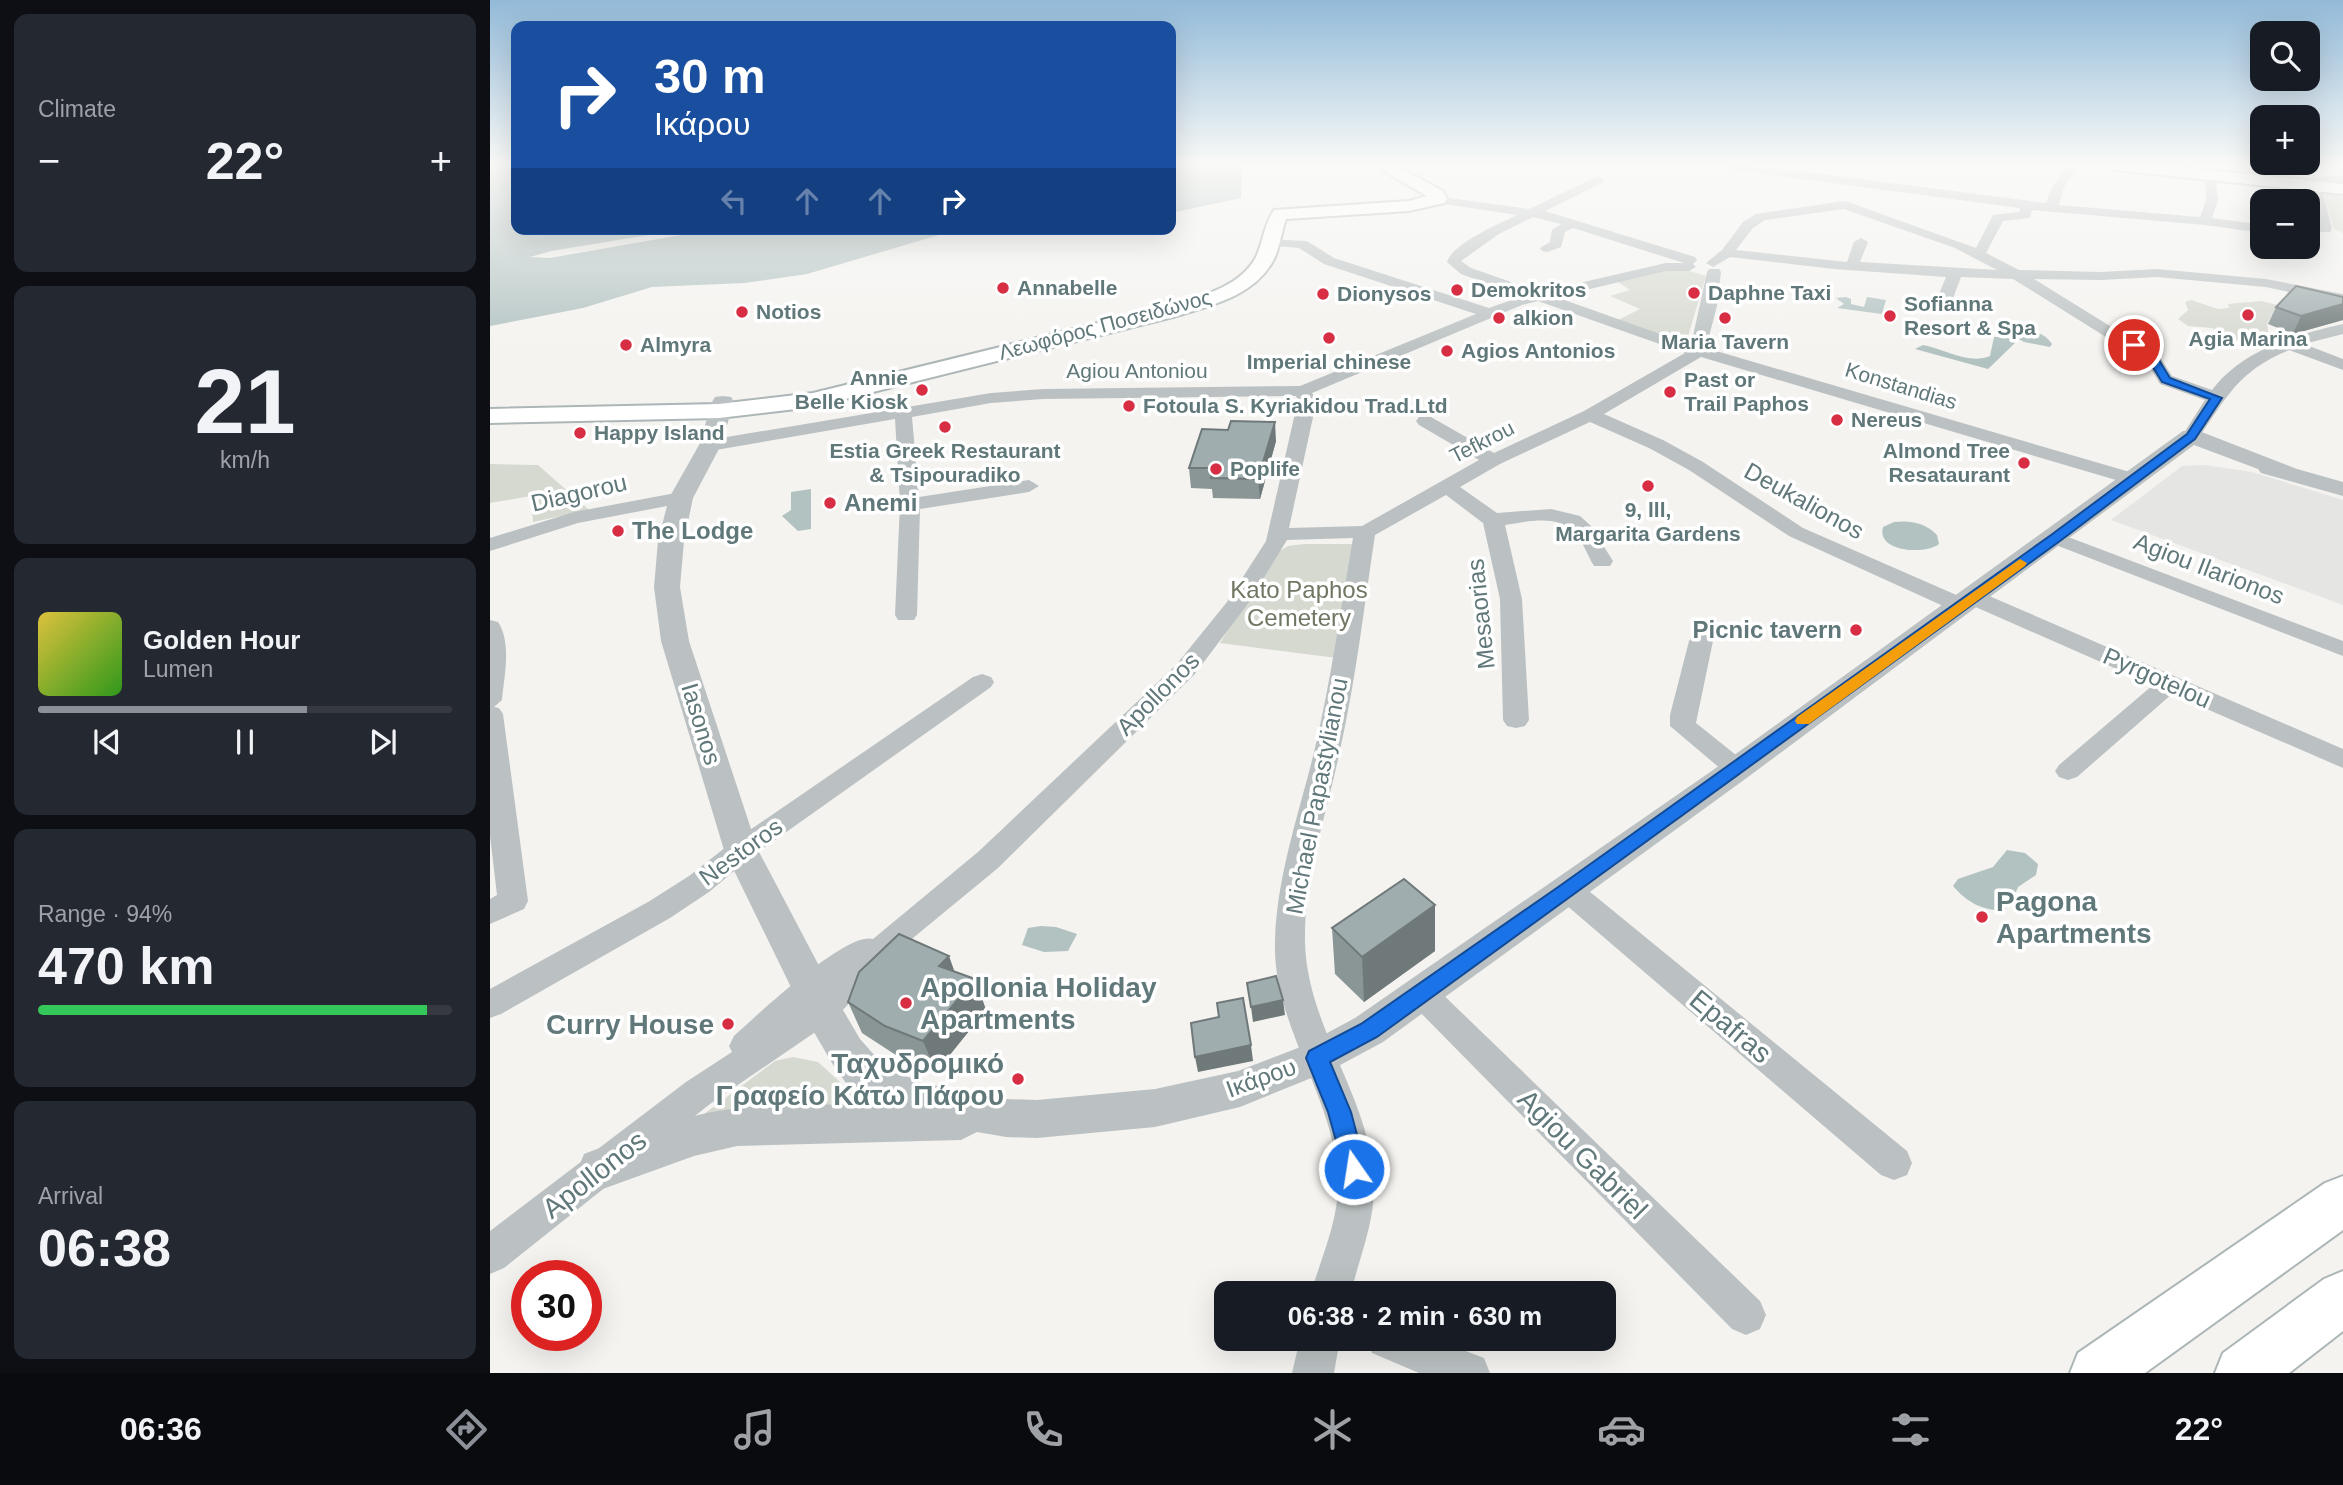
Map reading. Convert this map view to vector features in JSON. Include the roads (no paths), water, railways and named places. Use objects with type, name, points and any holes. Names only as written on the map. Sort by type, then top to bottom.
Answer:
[{"type":"main road","name":"Λεωφόρος Ποσειδώνος","points":[[490,416],[723,416],[813,400],[1199,302],[1226,291],[1261,266],[1272,229]]},
{"type":"main road","name":"Λεωφόρος Ποσειδώνος","points":[[490,406],[723,416]]},
{"type":"main road","points":[[2098,1373],[2343,1200]]},
{"type":"main road","points":[[2243,1373],[2343,1298]]},
{"type":"street","points":[[1420,292],[1455,276],[1456,256],[1498,229]]},
{"type":"street","points":[[1547,248],[1556,244],[1561,229]]},
{"type":"street","points":[[1591,229],[1703,266],[1727,253],[1745,229]]},
{"type":"street","points":[[1917,229],[1941,237],[2016,274],[2112,334],[2150,354],[2166,380],[2217,398]]},
{"type":"street","points":[[1977,254],[1985,247],[1993,229]]},
{"type":"street","points":[[1270,242],[1302,244],[1329,261],[1489,313]]},
{"type":"street","points":[[1852,266],[1861,242]]},
{"type":"street","points":[[1727,253],[1955,273],[2101,276],[2157,273],[2266,283],[2343,299]]},
{"type":"street","points":[[1697,352],[1709,306],[1703,266]]},
{"type":"street","name":"Agiou Antoniou","points":[[723,416],[903,413],[991,398],[1043,394],[1260,394],[1302,391],[1489,313],[1543,294],[1666,267],[1703,266]]},
{"type":"street","points":[[1941,309],[1955,273]]},
{"type":"street","name":"Konstandias","points":[[1455,276],[1543,294],[1697,352],[2146,470]]},
{"type":"street","name":"Ικάρου","points":[[816,998],[846,1051],[861,1070],[880,1084],[917,1101],[1006,1118],[1037,1119],[1155,1108],[1240,1089],[1317,1058],[1369,1030],[1568,890],[2056,538],[2187,440],[2232,376],[2242,368],[2291,345],[2343,329]]},
{"type":"street","points":[[2291,345],[2343,365]]},
{"type":"street","name":"Tefkrou","points":[[1278,534],[1365,532],[1493,460],[1590,415],[1697,352]]},
{"type":"street","name":"Apollonos","points":[[490,1255],[698,1093],[988,860],[1189,665],[1236,605],[1278,534],[1306,408],[1307,400],[1302,391]]},
{"type":"street","points":[[903,413],[910,504],[906,615]]},
{"type":"street","name":"Deukalionos","points":[[1590,415],[1656,444],[1696,466],[1796,532],[1966,601]]},
{"type":"street","name":"Iasonos","points":[[723,416],[681,498],[667,565],[667,587],[675,641],[741,850],[816,998]]},
{"type":"street","points":[[1425,421],[1493,460]]},
{"type":"street","points":[[2187,440],[2242,461],[2288,472]]},
{"type":"street","points":[[2187,440],[2343,489]]},
{"type":"street","points":[[2146,470],[2188,457],[2242,461]]},
{"type":"street","points":[[910,504],[1030,485]]},
{"type":"street","points":[[1445,486],[1493,520],[1549,516],[1570,520],[1580,526],[1602,561]]},
{"type":"street","name":"Diagorou","points":[[490,545],[574,518],[681,498]]},
{"type":"street","name":"Mesaorias","points":[[1493,520],[1511,599],[1516,720]]},
{"type":"street","name":"Michael Papastylianou","points":[[1334,1281],[1354,1208],[1356,1183],[1352,1154],[1339,1112],[1304,1023],[1291,967],[1292,927],[1296,888],[1333,720],[1365,532]]},
{"type":"street","name":"Agiou Ilarionos","points":[[2056,538],[2343,649]]},
{"type":"street","name":"Pyrgotelou","points":[[1966,601],[2170,683],[2343,758]]},
{"type":"street","points":[[490,627],[494,643],[490,699]]},
{"type":"street","points":[[1701,641],[1683,715],[1684,726],[1737,769]]},
{"type":"street","name":"Nestoros","points":[[490,1005],[659,910],[982,682]]},
{"type":"street","points":[[2068,771],[2170,683]]},
{"type":"street","points":[[490,714],[513,901],[490,912]]},
{"type":"street","name":"Epafras","points":[[1568,890],[1894,1163]]},
{"type":"street","name":"Agiou Gabriel","points":[[1420,992],[1746,1315]]},
{"type":"street","points":[[600,1169],[694,1136],[737,1128],[786,1124],[885,1125],[1006,1118]]},
{"type":"street","points":[[1313,1373],[1318,1351]]},
{"type":"street","points":[[1415,1351],[1469,1373]]},
{"type":"place","name":"Annabelle","points":[[1003,288]]},
{"type":"place","name":"Demokritos","points":[[1457,290]]},
{"type":"place","name":"Daphne Taxi","points":[[1694,293]]},
{"type":"place","name":"Dionysos","points":[[1323,294]]},
{"type":"place","name":"Notios","points":[[742,312]]},
{"type":"place","name":"Agia Marina","points":[[2248,315]]},
{"type":"place","name":"Sofianna Resort & Spa","points":[[1890,316]]},
{"type":"place","name":"alkion","points":[[1499,318]]},
{"type":"place","name":"Maria Tavern","points":[[1725,318]]},
{"type":"place","name":"Imperial chinese","points":[[1329,338]]},
{"type":"place","name":"Almyra","points":[[626,345]]},
{"type":"place","name":"Agios Antonios","points":[[1447,351]]},
{"type":"place","name":"Annie Belle Kiosk","points":[[922,390]]},
{"type":"place","name":"Past or Trail Paphos","points":[[1670,392]]},
{"type":"place","name":"Fotoula S. Kyriakidou Trad.Ltd","points":[[1129,406]]},
{"type":"place","name":"Nereus","points":[[1837,420]]},
{"type":"place","name":"Estia Greek Restaurant & Tsipouradiko","points":[[945,427]]},
{"type":"place","name":"Happy Island","points":[[580,433]]},
{"type":"place","name":"Almond Tree Resataurant","points":[[2024,463]]},
{"type":"place","name":"Poplife","points":[[1216,469]]},
{"type":"place","name":"9, lll, Margarita Gardens","points":[[1648,486]]},
{"type":"place","name":"Anemi","points":[[830,503]]},
{"type":"place","name":"The Lodge","points":[[618,531]]},
{"type":"place","name":"Picnic tavern","points":[[1856,630]]},
{"type":"place","name":"Pagona Apartments","points":[[1982,917]]},
{"type":"place","name":"Apollonia Holiday Apartments","points":[[906,1003]]},
{"type":"place","name":"Curry House","points":[[728,1024]]},
{"type":"place","name":"Ταχυδρομικό Γραφείο Κάτω Πάφου","points":[[1018,1079]]},
{"type":"park label","name":"Kato Paphos Cemetery","points":[[1299,604]]}]
